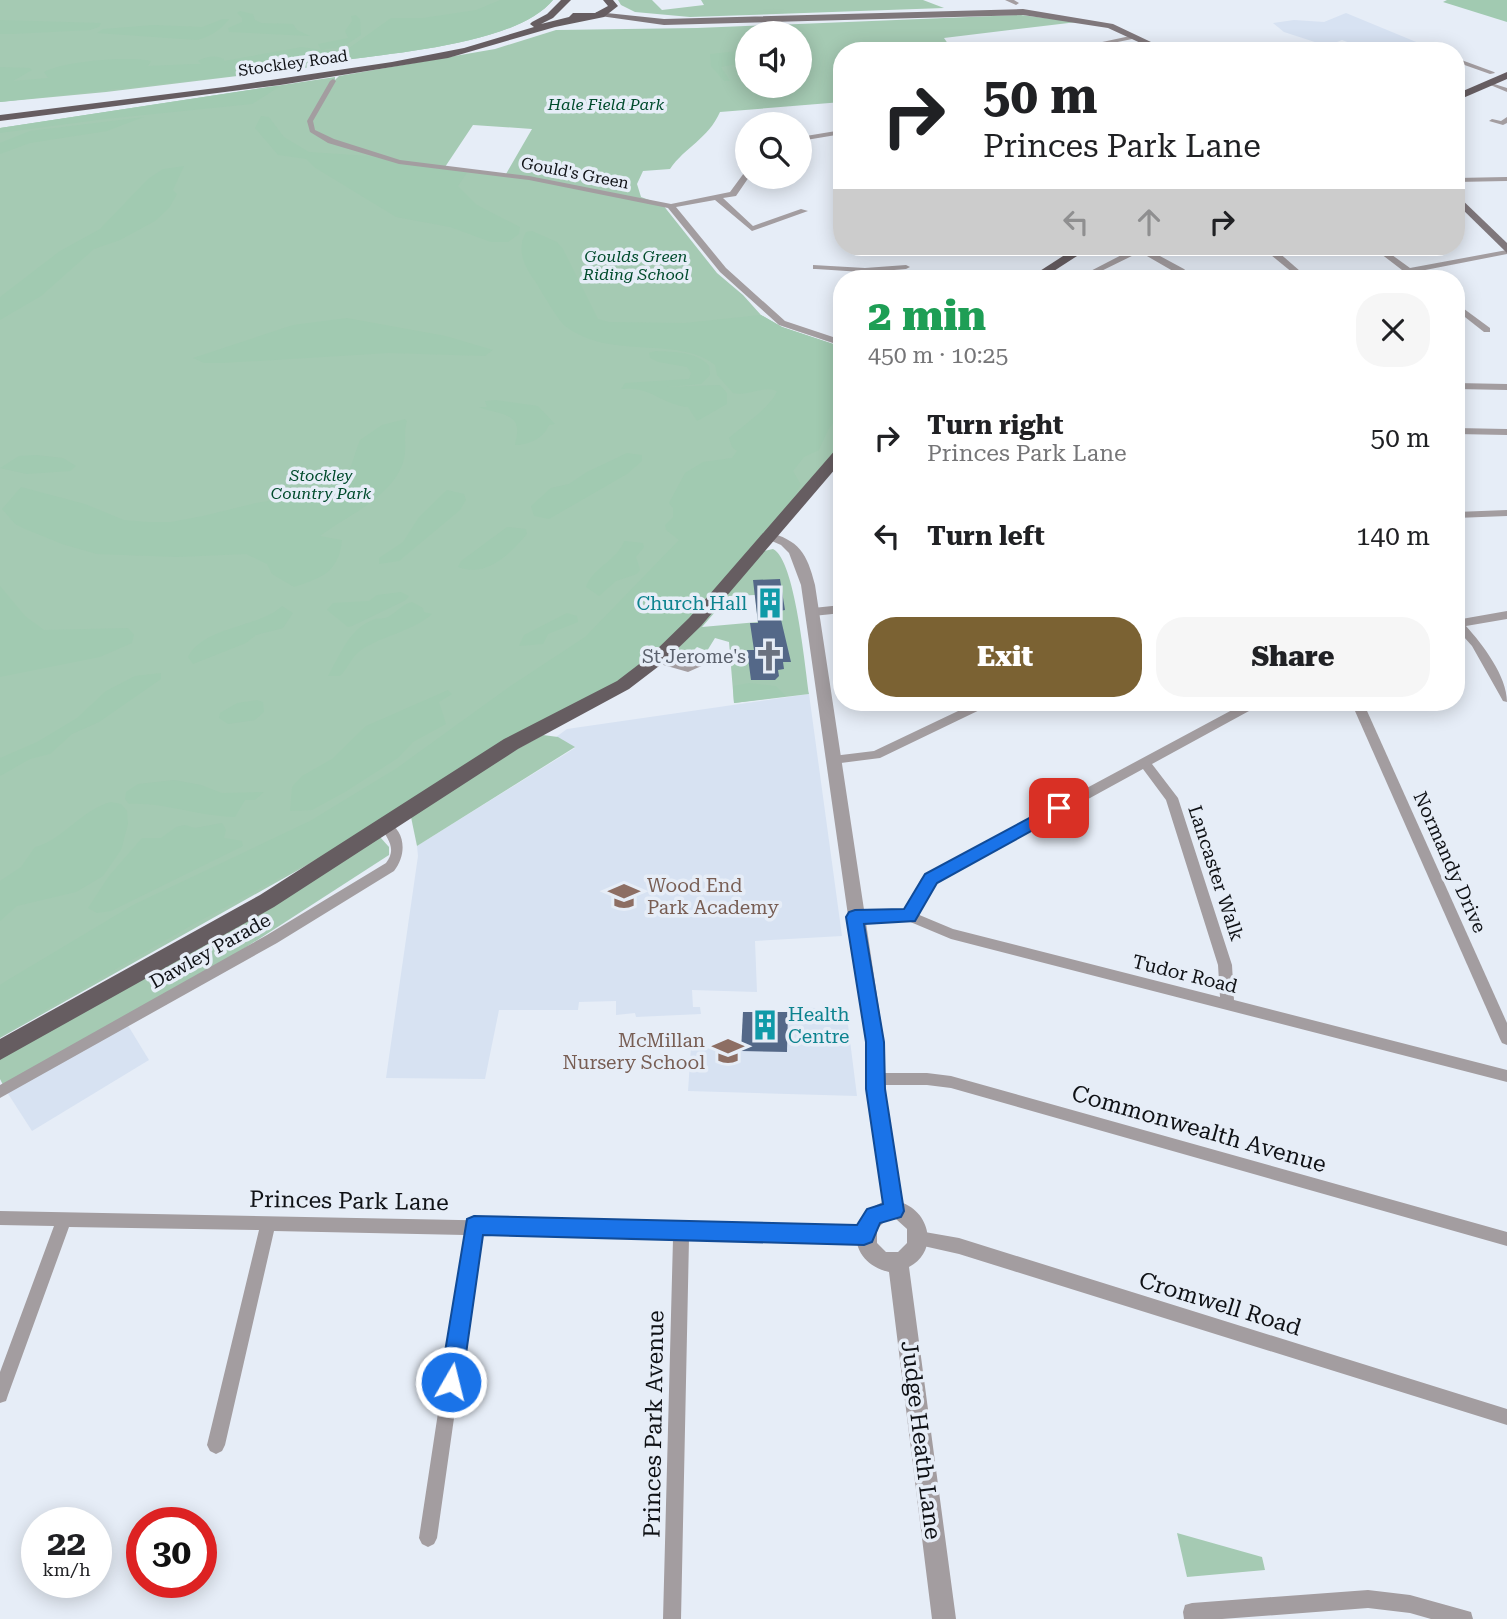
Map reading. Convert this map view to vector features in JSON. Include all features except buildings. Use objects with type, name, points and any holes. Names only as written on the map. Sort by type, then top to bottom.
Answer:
[{"type":"main road","name":"Stockley Road","points":[[0,116],[108,105],[449,55],[607,12],[611,2]]},
{"type":"main road","points":[[611,2],[630,13],[690,21]]},
{"type":"main road","name":"Stockley Road","points":[[0,116],[444,51],[526,29],[545,19],[562,3]]},
{"type":"main road","points":[[562,3],[566,14],[648,21],[1002,11],[1053,15],[1110,26],[1146,42]]},
{"type":"main road","points":[[1089,22],[1135,37]]},
{"type":"main road","points":[[1465,93],[1507,66]]},
{"type":"main road","points":[[1465,86],[1507,75]]},
{"type":"main road","points":[[0,107],[153,93]]},
{"type":"main road","points":[[0,124],[108,105]]},
{"type":"main road","points":[[1465,206],[1507,250]]},
{"type":"main road","points":[[1048,270],[1070,256]]},
{"type":"main road","points":[[0,1049],[267,901],[511,744],[611,693],[657,659],[695,622],[833,460]]},
{"type":"street","points":[[1008,0],[1016,3]]},
{"type":"street","points":[[1110,29],[1113,34],[1112,41]]},
{"type":"street","points":[[1107,42],[1135,37]]},
{"type":"street","points":[[1465,65],[1507,90]]},
{"type":"street","name":"Gould's Green","points":[[332,81],[310,121],[312,131],[331,141],[399,162],[529,178],[671,206]]},
{"type":"street","points":[[1492,121],[1503,123],[1507,119]]},
{"type":"street","points":[[812,137],[833,134]]},
{"type":"street","points":[[1465,180],[1507,179]]},
{"type":"street","points":[[737,189],[733,194],[671,206],[723,270],[782,323],[833,340]]},
{"type":"street","points":[[717,197],[752,229],[804,211]]},
{"type":"street","points":[[1413,270],[1507,250]]},
{"type":"street","points":[[1098,270],[1126,256]]},
{"type":"street","points":[[1156,256],[1179,270]]},
{"type":"street","points":[[1278,256],[1294,270]]},
{"type":"street","points":[[1388,256],[1407,270]]},
{"type":"street","points":[[816,267],[837,270]]},
{"type":"street","points":[[889,270],[906,267]]},
{"type":"street","points":[[1465,313],[1487,330]]},
{"type":"street","points":[[1465,386],[1507,387]]},
{"type":"street","points":[[1465,431],[1507,432]]},
{"type":"street","points":[[1465,515],[1507,513]]},
{"type":"street","points":[[767,536],[785,542],[794,550],[813,612],[875,1042],[876,1079],[894,1211]]},
{"type":"street","points":[[813,612],[833,610]]},
{"type":"street","points":[[1465,623],[1507,615]]},
{"type":"street","points":[[1465,632],[1476,644],[1507,698]]},
{"type":"street","points":[[657,659],[688,668],[711,657]]},
{"type":"street","points":[[833,760],[876,755],[967,711]]},
{"type":"street","points":[[909,916],[926,883],[937,875],[1239,711]]},
{"type":"street","name":"Normandy Drive","points":[[1361,711],[1507,1039]]},
{"type":"street","name":"Lancaster Walk","points":[[1144,762],[1172,798],[1225,965],[1227,1004]]},
{"type":"street","name":"Dawley Parade","points":[[2,1087],[272,939],[390,867],[396,860],[398,849],[396,839],[386,826]]},
{"type":"street","name":"Tudor Road","points":[[855,917],[909,916],[951,934],[1507,1076]]},
{"type":"street","name":"Commonwealth Avenue","points":[[876,1079],[951,1082],[1507,1239]]},
{"type":"street","points":[[894,1211],[910,1219],[919,1238],[914,1252],[898,1262],[877,1257],[868,1247],[864,1235],[874,1215],[894,1211]]},
{"type":"street","name":"Princes Park Lane","points":[[0,1218],[864,1235]]},
{"type":"street","points":[[0,1395],[64,1219]]},
{"type":"street","points":[[216,1445],[268,1224]]},
{"type":"street","points":[[428,1538],[474,1226]]},
{"type":"street","name":"Princes Park Avenue","points":[[672,1619],[681,1230]]},
{"type":"street","name":"Cromwell Road","points":[[919,1238],[959,1245],[1507,1417]]},
{"type":"street","name":"Judge Heath Lane","points":[[898,1262],[944,1619]]},
{"type":"street","points":[[1193,1619],[1192,1612],[1368,1598],[1410,1604],[1464,1619]]},
{"type":"shaded area","points":[[1346,13],[1416,42],[1315,42],[1284,32],[1273,23],[1294,20],[1324,22]]},
{"type":"shaded area","name":"Wood End Park Academy","points":[[809,694],[842,936],[755,941],[757,992],[692,990],[693,1007],[700,1007],[701,1014],[636,1017],[635,1013],[616,1015],[616,1001],[579,1002],[578,1010],[499,1010],[485,1079],[386,1078],[418,856],[417,846],[575,748],[556,737],[567,729]]},
{"type":"shaded area","name":"McMillan Nursery School","points":[[786,1007],[846,1009],[857,1096],[688,1091],[691,1047],[787,1052]]},
{"type":"shaded area","points":[[124,1019],[149,1060],[32,1131],[5,1089]]},
{"type":"green space","points":[[0,0],[553,0],[536,15],[514,26],[487,36],[426,49],[346,60],[344,63],[0,102]]},
{"type":"green space","points":[[500,0],[553,0],[536,15],[487,36],[426,49],[346,60],[344,63],[328,63],[391,18],[423,18],[476,10]]},
{"type":"green space","points":[[618,0],[652,0],[662,10],[704,5],[701,0],[923,0],[944,8],[690,17],[635,12],[621,5]]},
{"type":"green space","points":[[1507,0],[1507,22],[1443,2]]},
{"type":"green space","points":[[240,11],[253,14],[255,20],[261,23],[293,24],[297,30],[310,36],[229,32],[228,28],[242,22],[237,13]]},
{"type":"green space","points":[[356,15],[360,19],[361,35],[341,48],[323,49],[333,51],[323,58],[297,60],[268,72],[0,102],[0,67],[32,70],[13,81],[48,78],[44,72],[54,68],[97,60],[151,61],[148,66],[201,64],[198,61],[211,57],[224,61],[302,47],[321,50],[318,44],[348,38],[345,31],[352,21],[351,16]]},
{"type":"green space","name":"Stockley Country Park","points":[[1021,15],[1077,22],[944,38],[947,42],[833,42],[833,103],[720,112],[703,136],[670,169],[643,171],[637,184],[641,197],[663,205],[717,273],[761,315],[782,327],[833,344],[833,462],[790,512],[387,820],[0,1038],[0,128],[335,77],[335,80],[339,76],[495,49],[556,30],[735,26],[735,98],[812,98],[812,23]],"holes":[[[473,125],[532,129],[506,174],[445,167]]]},
{"type":"green space","points":[[229,19],[215,32],[196,40],[97,33],[103,29],[154,25],[202,27]]},
{"type":"green space","points":[[0,20],[101,23],[99,27],[90,30],[0,34]]},
{"type":"green space","points":[[735,51],[735,64],[721,67],[730,81],[724,81],[711,66],[710,54]]},
{"type":"green space","points":[[279,87],[252,104],[0,133],[0,128]]},
{"type":"green space","points":[[261,116],[269,117],[284,137],[309,152],[369,156],[397,163],[468,171],[458,186],[477,205],[520,227],[519,234],[508,242],[491,242],[450,227],[396,217],[314,167],[306,159],[278,155],[255,128]]},
{"type":"green space","points":[[144,117],[107,131],[30,143],[0,154],[0,143],[30,131]]},
{"type":"green space","points":[[184,166],[173,190],[177,194],[169,208],[155,221],[120,240],[94,249],[41,296],[0,320],[0,297],[60,251],[100,229],[148,179],[163,169]]},
{"type":"green space","points":[[532,231],[557,242],[563,249],[598,319],[609,322],[684,323],[761,315],[782,327],[833,344],[833,423],[819,450],[804,457],[793,471],[801,485],[791,501],[657,659],[387,820],[192,925],[0,1036],[0,985],[133,905],[310,821],[397,768],[509,687],[585,637],[679,540],[666,530],[665,525],[673,517],[673,508],[669,503],[685,473],[703,462],[732,458],[737,451],[732,447],[729,438],[774,397],[777,391],[772,390],[733,393],[717,375],[715,365],[700,356],[682,351],[603,343],[565,326],[525,264],[522,245],[526,232]]},
{"type":"green space","points":[[347,318],[446,336],[493,350],[485,356],[389,353],[223,363],[204,363],[193,358],[293,325]]},
{"type":"green space","points":[[655,351],[691,355],[709,366],[710,375],[701,384],[666,387],[720,385],[727,393],[727,404],[697,421],[688,407],[641,390],[621,389],[625,383],[689,379],[691,373],[687,367],[650,358],[649,353]]},
{"type":"green space","points":[[485,401],[538,406],[555,424],[549,425],[544,434],[535,440],[515,445],[517,427],[514,421],[504,414],[479,407],[487,407]]},
{"type":"green space","points":[[405,419],[405,454],[399,472],[391,484],[369,504],[320,536],[342,540],[333,567],[321,577],[294,587],[272,574],[267,564],[246,554],[177,557],[97,554],[25,529],[15,524],[2,509],[21,487],[85,504],[124,520],[171,522],[321,492],[340,481],[349,471],[360,440],[382,425]]},
{"type":"green space","points":[[627,453],[642,455],[642,461],[627,474],[549,519],[534,516],[531,506],[551,488],[569,484]]},
{"type":"green space","points":[[19,456],[63,458],[76,466],[70,471],[27,474],[0,468]]},
{"type":"green space","points":[[447,490],[464,494],[466,500],[460,510],[399,561],[379,564],[379,558],[403,542],[419,517]]},
{"type":"green space","points":[[507,527],[526,529],[527,534],[505,556],[488,567],[468,570],[458,567],[461,561]]},
{"type":"green space","points":[[624,541],[643,543],[644,547],[636,557],[640,570],[637,574],[616,581],[599,596],[586,587],[589,580],[617,553]]},
{"type":"green space","points":[[773,549],[781,557],[787,572],[798,615],[809,694],[734,703],[729,642],[715,638],[707,651],[697,647],[689,655],[694,659],[678,659],[674,653],[764,551]],"holes":[[[755,595],[758,622],[702,627],[729,596]]]},
{"type":"green space","points":[[0,586],[25,616],[44,630],[128,628],[134,635],[132,643],[100,657],[0,677]]},
{"type":"green space","points":[[401,592],[409,596],[406,600],[348,627],[327,610],[333,603],[369,601],[377,595]]},
{"type":"green space","points":[[412,602],[423,608],[424,612],[432,614],[416,625],[361,650],[340,676],[328,676],[352,635],[366,623],[389,617]]},
{"type":"green space","points":[[282,606],[293,613],[283,628],[256,635],[246,643],[193,664],[188,657],[206,639],[260,619]]},
{"type":"green space","points":[[567,613],[577,616],[578,622],[548,634],[543,644],[519,646],[524,635]]},
{"type":"green space","points":[[161,673],[161,679],[99,722],[72,734],[50,754],[30,759],[0,776],[0,758],[37,742],[77,718],[106,691],[135,676]]},
{"type":"green space","points":[[749,683],[776,686],[786,696],[734,703],[733,686]]},
{"type":"green space","points":[[448,690],[452,694],[439,702],[446,724],[413,742],[398,758],[345,792],[312,810],[290,811],[292,787],[302,776],[332,759],[366,726]]},
{"type":"green space","points":[[257,700],[263,702],[264,712],[255,720],[228,724],[219,718],[220,713],[237,703]]},
{"type":"green space","points":[[543,735],[558,737],[575,747],[417,846],[411,817],[486,766]]},
{"type":"green space","points":[[174,780],[201,785],[222,793],[264,792],[255,800],[245,800],[235,817],[156,805],[129,804],[125,799],[126,792],[138,784]]},
{"type":"green space","points":[[111,802],[121,804],[127,811],[128,824],[121,850],[103,876],[76,892],[17,906],[0,921],[0,881],[21,867],[35,847],[54,838],[90,811]]},
{"type":"green space","points":[[222,823],[226,830],[224,838],[242,841],[243,846],[111,911],[97,913],[88,908],[109,876],[142,838],[161,838],[176,827],[185,825],[195,828]]},
{"type":"green space","points":[[380,837],[389,847],[389,855],[183,988],[5,1089],[0,1079],[0,1050]]},
{"type":"green space","points":[[1177,1533],[1262,1557],[1265,1570],[1187,1577]]},
{"type":"place","name":"Church Hall","points":[[770,603]]},
{"type":"place","name":"St Jerome's","points":[[769,656]]},
{"type":"place","name":"Wood End Park Academy","points":[[624,896]]},
{"type":"place","name":"Health Centre","points":[[765,1025]]},
{"type":"place","name":"McMillan Nursery School","points":[[728,1051]]},
{"type":"route","points":[[451,1382],[474,1226],[864,1235],[874,1215],[883,1211],[894,1211],[876,1089],[875,1042],[855,917],[909,916],[926,883],[931,879],[1059,808]]},
{"type":"park label","name":"Hale Field Park","points":[[606,104]]},
{"type":"park label","name":"Goulds Green Riding School","points":[[636,265]]}]
